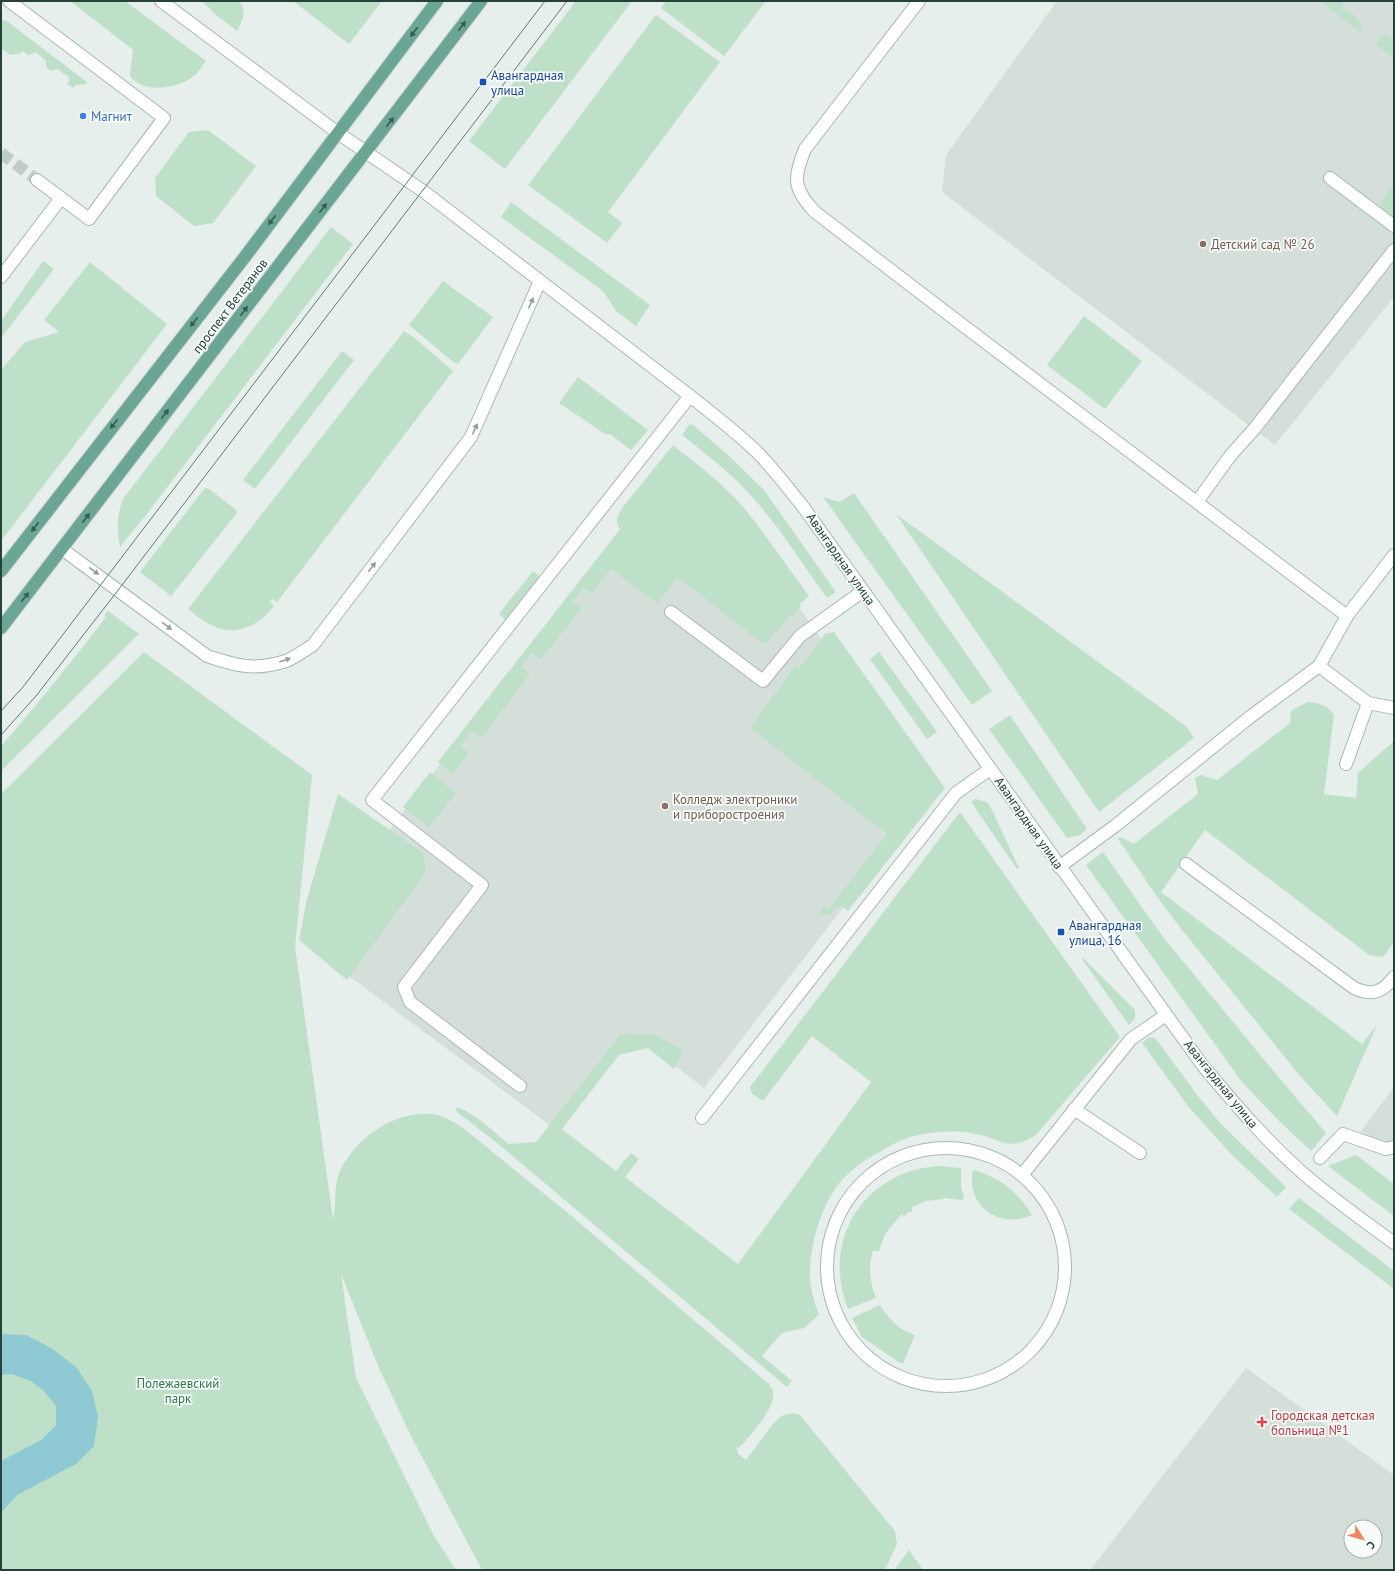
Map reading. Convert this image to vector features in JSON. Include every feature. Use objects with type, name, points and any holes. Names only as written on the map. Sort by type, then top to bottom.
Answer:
[{"type":"main road","name":"проспект Ветеранов","points":[[1,571],[244,258],[437,1]]},
{"type":"main road","name":"проспект Ветеранов","points":[[1,628],[481,1]]},
{"type":"street","points":[[9,1],[164,118],[89,219],[37,180]]},
{"type":"street","name":"Авангардная улица","points":[[161,1],[338,133],[423,190],[731,428],[758,453],[804,508],[1059,867],[1203,1066],[1263,1135],[1305,1175],[1394,1243]]},
{"type":"street","points":[[919,1],[805,149],[798,167],[798,186],[803,199],[815,212],[946,313],[1347,616]]},
{"type":"street","points":[[1330,178],[1394,226]]},
{"type":"street","points":[[1,277],[61,198]]},
{"type":"street","points":[[1197,502],[1230,456],[1255,428],[1394,250]]},
{"type":"street","points":[[62,549],[207,656],[232,664],[256,668],[287,660],[313,645],[471,437],[540,281]]},
{"type":"street","points":[[520,1086],[410,1002],[404,987],[482,885],[372,800],[690,396]]},
{"type":"street","points":[[1059,867],[1116,826],[1250,717],[1319,666],[1347,616],[1394,554]]},
{"type":"street","points":[[672,612],[763,681],[800,636],[863,590]]},
{"type":"street","points":[[1319,666],[1368,703],[1394,708]]},
{"type":"street","points":[[1346,764],[1368,703]]},
{"type":"street","points":[[702,1118],[956,793],[990,769]]},
{"type":"street","points":[[1186,864],[1354,988],[1366,993],[1378,991],[1389,984],[1394,977]]},
{"type":"street","points":[[1022,1174],[1131,1039],[1166,1015]]},
{"type":"street","points":[[1074,1108],[1140,1153]]},
{"type":"street","points":[[1320,1158],[1343,1134],[1386,1149],[1394,1147]]},
{"type":"street","points":[[940,1148],[970,1150],[997,1159],[1022,1174],[1044,1198],[1059,1228],[1065,1260],[1063,1292],[1052,1323],[1032,1350],[1007,1370],[976,1383],[944,1387],[909,1381],[878,1366],[852,1342],[837,1317],[828,1289],[826,1260],[830,1238],[844,1205],[862,1182],[885,1164],[912,1152],[940,1148]]},
{"type":"shaded area","name":"Детский сад № 26","points":[[1057,1],[1394,1],[1394,297],[1275,445],[942,192],[946,155]]},
{"type":"shaded area","name":"Колледж электроники и приборостроения","points":[[673,463],[730,505],[812,626],[932,792],[704,1088],[648,1045],[617,1051],[555,1129],[303,942]]},
{"type":"shaded area","points":[[1394,1087],[1394,1155],[1361,1131]]},
{"type":"shaded area","name":"Городская детская больница №1","points":[[1246,1368],[1394,1475],[1394,1570],[1090,1570]]},
{"type":"green space","points":[[70,1],[125,1],[206,61],[194,76],[179,84],[161,88],[143,85],[136,82],[130,76],[133,50]]},
{"type":"green space","points":[[202,1],[238,1],[243,8],[243,16],[237,31],[216,15]]},
{"type":"green space","points":[[293,1],[382,1],[349,44]]},
{"type":"green space","points":[[576,1],[632,1],[505,169],[469,141]]},
{"type":"green space","points":[[666,1],[766,1],[724,56],[661,8]]},
{"type":"green space","points":[[1320,1],[1345,1],[1341,7],[1353,14],[1363,28],[1360,32]]},
{"type":"green space","points":[[656,15],[720,62],[608,212],[622,223],[607,243],[528,185]]},
{"type":"green space","points":[[1,19],[8,22],[87,82],[85,84],[74,86],[73,88],[67,84],[69,77],[57,69],[51,71],[46,67],[46,61],[36,52],[28,55],[23,51],[21,53],[10,55],[1,48]]},
{"type":"green space","points":[[1384,33],[1394,39],[1394,58],[1375,44]]},
{"type":"green space","points":[[208,130],[256,166],[213,223],[194,226],[156,196],[155,178],[189,132]]},
{"type":"green space","points":[[1394,185],[1394,221],[1384,211],[1381,203]]},
{"type":"green space","points":[[511,202],[650,305],[636,326],[617,312],[603,291],[501,217]]},
{"type":"green space","points":[[331,227],[353,244],[120,547],[118,523],[119,512],[123,499]]},
{"type":"green space","points":[[43,261],[54,269],[1,338],[1,321]]},
{"type":"green space","points":[[90,262],[167,324],[1,541],[1,370],[25,342],[59,332],[44,320]]},
{"type":"green space","points":[[443,281],[493,317],[458,364],[452,361],[409,325]]},
{"type":"green space","points":[[1084,316],[1142,361],[1105,409],[1047,365]]},
{"type":"green space","points":[[404,331],[416,339],[453,371],[277,602],[272,599],[270,602],[274,606],[268,613],[253,625],[236,630],[218,628],[203,621],[188,609]]},
{"type":"green space","points":[[342,351],[354,360],[255,489],[243,480]]},
{"type":"green space","points":[[578,377],[648,430],[631,450],[610,434],[605,434],[559,403]]},
{"type":"green space","points":[[692,424],[729,456],[764,490],[836,592],[827,598],[756,501],[714,460],[682,435],[688,426]]},
{"type":"green space","points":[[673,445],[729,492],[746,510],[809,596],[800,604],[801,606],[767,642],[762,643],[678,577],[657,603],[611,569],[592,593],[583,588],[573,601],[582,608],[541,659],[531,653],[521,667],[530,674],[482,737],[472,731],[461,747],[469,753],[453,774],[438,762],[620,529],[617,521],[622,508]]},
{"type":"green space","points":[[205,488],[209,489],[237,511],[171,596],[140,572]]},
{"type":"green space","points":[[854,493],[992,691],[972,705],[823,497],[840,502]]},
{"type":"green space","points":[[896,514],[1187,727],[1194,738],[1099,812]]},
{"type":"green space","points":[[533,571],[540,579],[506,620],[499,614]]},
{"type":"green space","points":[[108,611],[139,634],[1,771],[1,746],[68,666],[106,617],[104,615]]},
{"type":"green space","points":[[834,632],[945,788],[848,911],[840,905],[829,915],[819,913],[825,906],[829,909],[887,834],[750,728],[795,666],[799,668],[825,634]]},
{"type":"green space","name":"Полежаевский парк","points":[[144,652],[312,775],[295,947],[333,1219],[336,1189],[340,1171],[355,1148],[377,1129],[402,1117],[416,1114],[434,1114],[443,1117],[463,1128],[568,1213],[769,1384],[773,1392],[773,1399],[770,1406],[761,1422],[739,1448],[736,1447],[737,1453],[746,1460],[772,1425],[781,1416],[793,1413],[800,1415],[895,1531],[897,1544],[885,1570],[482,1570],[411,1436],[379,1368],[341,1274],[356,1378],[434,1536],[456,1570],[1,1570],[1,794]]},
{"type":"green space","points":[[879,652],[937,732],[927,739],[870,659]]},
{"type":"green space","points":[[1308,702],[1323,705],[1334,715],[1324,794],[1356,798],[1358,773],[1394,741],[1394,942],[1383,957],[1369,955],[1205,830],[1161,892],[1362,1044],[1377,1025],[1337,1116],[1301,1077],[1182,930],[1155,894],[1118,839],[1120,837],[1134,844],[1198,794],[1195,778],[1201,775],[1217,780],[1290,723],[1291,711]]},
{"type":"green space","points":[[1010,715],[1087,829],[1080,835],[1067,838],[989,729]]},
{"type":"green space","points":[[430,772],[456,793],[429,827],[403,807]]},
{"type":"green space","points":[[338,794],[423,853],[426,869],[421,879],[347,980],[299,940],[307,899]]},
{"type":"green space","points":[[976,799],[989,804],[1019,868],[1017,869],[971,802]]},
{"type":"green space","points":[[960,812],[1120,1037],[1036,1135],[1026,1141],[1010,1144],[1003,1143],[981,1135],[965,1132],[945,1132],[910,1137],[892,1145],[864,1161],[839,1183],[825,1207],[815,1234],[812,1248],[810,1279],[815,1305],[819,1315],[804,1328],[782,1333],[762,1356],[792,1381],[787,1387],[497,1143],[457,1112],[456,1107],[477,1118],[509,1144],[536,1142],[621,1034],[656,1035],[683,1050],[674,1069],[648,1048],[619,1055],[562,1129],[616,1171],[631,1153],[639,1159],[625,1177],[738,1264],[871,1082],[812,1036],[763,1101],[752,1094],[750,1087]]},
{"type":"green space","points":[[1103,852],[1163,937],[1326,1133],[1311,1151],[1277,1119],[1242,1082],[1086,865]]},
{"type":"green space","points":[[1083,958],[1135,1010],[1135,1018],[1129,1025],[1082,959]]},
{"type":"green space","points":[[1150,1037],[1156,1039],[1198,1096],[1221,1124],[1286,1187],[1277,1197],[1233,1156],[1188,1106],[1142,1043]]},
{"type":"green space","points":[[1356,1155],[1394,1184],[1394,1216],[1328,1166]]},
{"type":"green space","points":[[941,1166],[961,1168],[961,1187],[964,1198],[962,1200],[944,1198],[926,1201],[912,1207],[912,1211],[907,1213],[904,1217],[902,1214],[885,1234],[879,1251],[873,1251],[871,1257],[870,1274],[876,1298],[848,1309],[841,1283],[840,1258],[845,1234],[856,1212],[871,1194],[891,1180],[914,1170]]},
{"type":"green space","points":[[973,1170],[991,1176],[1007,1186],[1021,1199],[1032,1215],[1020,1219],[1008,1219],[997,1217],[988,1212],[980,1204],[974,1194],[972,1183]]},
{"type":"green space","points":[[1299,1198],[1394,1271],[1394,1289],[1289,1209]]},
{"type":"green space","points":[[880,1305],[887,1315],[899,1327],[915,1335],[903,1364],[862,1337],[852,1318]]},
{"type":"green space","points":[[909,1550],[923,1570],[894,1570]]},
{"type":"water","points":[[1,1334],[26,1335],[51,1348],[76,1367],[92,1391],[98,1417],[94,1446],[76,1464],[17,1495],[1,1513],[1,1461],[41,1440],[56,1425],[56,1406],[44,1391],[29,1380],[11,1374],[1,1375]]},
{"type":"tunnel","points":[[1,153],[37,180]]},
{"type":"tram line","points":[[1,711],[23,687],[545,1]]},
{"type":"tram line","points":[[1,735],[36,696],[119,589],[567,1]]},
{"type":"place","name":"Авангардная улица","points":[[483,82]]},
{"type":"place","name":"Магнит","points":[[83,116]]},
{"type":"place","name":"Детский сад № 26","points":[[1203,244]]},
{"type":"place","name":"Колледж электроники и приборостроения","points":[[665,806]]},
{"type":"place","name":"Авангардная улица, 16","points":[[1061,932]]},
{"type":"place","name":"Городская детская больница №1","points":[[1262,1422]]}]
